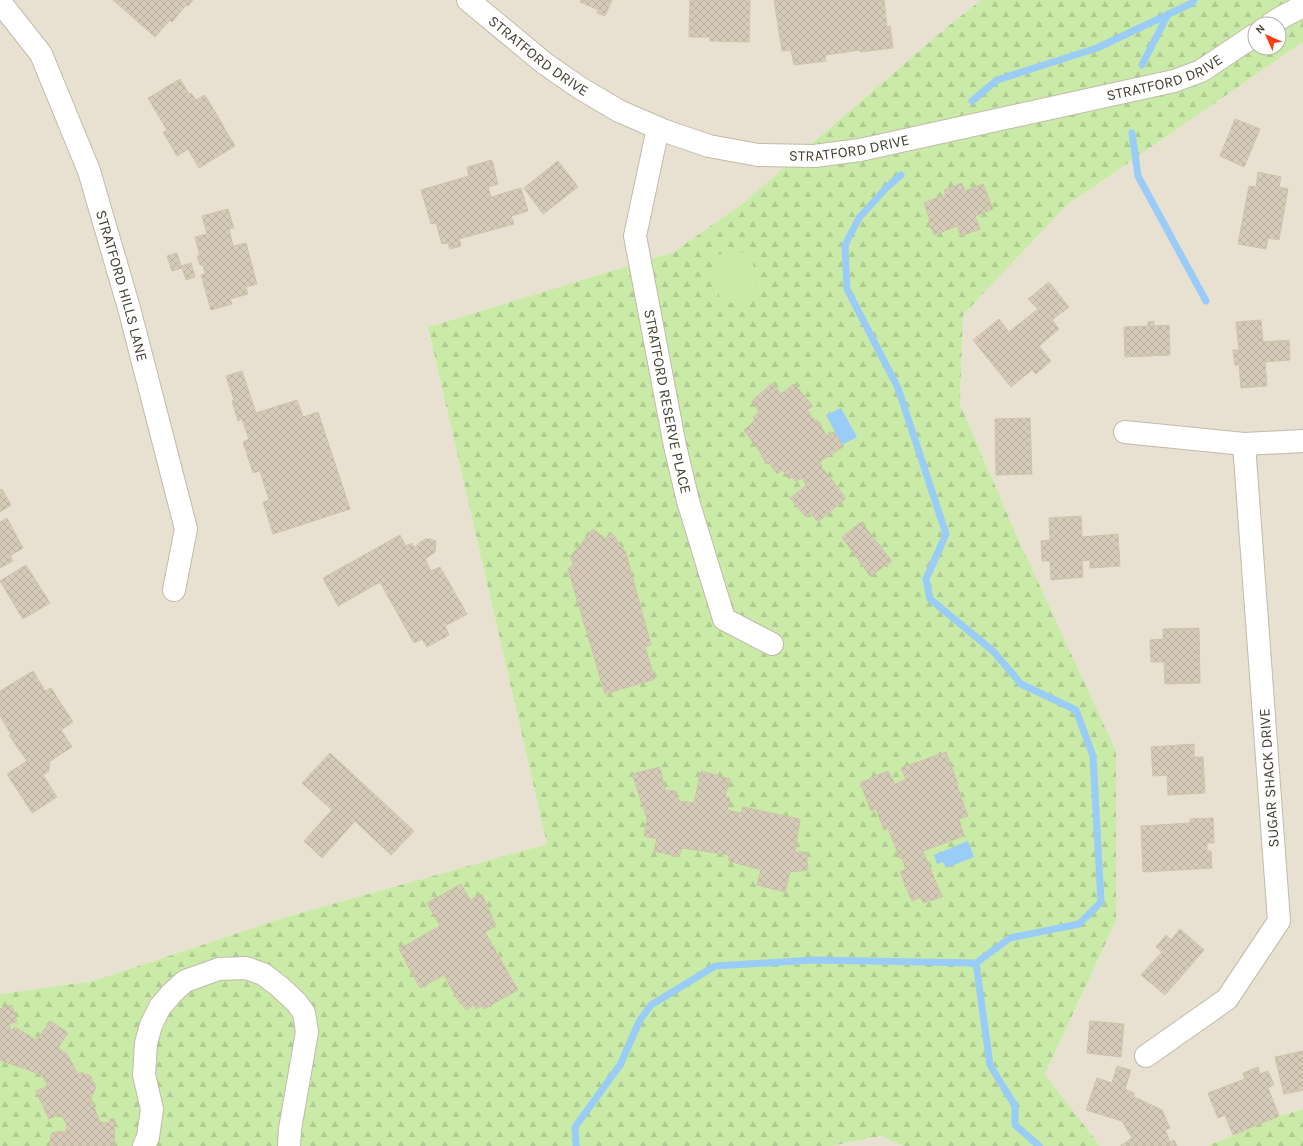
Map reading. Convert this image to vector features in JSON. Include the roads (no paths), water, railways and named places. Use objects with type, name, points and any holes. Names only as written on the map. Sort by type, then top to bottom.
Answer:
[{"type":"street","name":"STRATFORD DRIVE","points":[[468,0],[544,63],[580,88],[619,111],[658,128],[709,146],[758,155],[814,156],[860,150],[1174,81],[1201,71],[1247,40]]},
{"type":"street","name":"STRATFORD HILLS LANE","points":[[0,2],[41,54],[89,171],[128,308],[186,530],[174,590]]},
{"type":"street","points":[[1284,16],[1303,6]]},
{"type":"street","name":"STRATFORD RESERVE PLACE","points":[[658,128],[635,236],[677,453],[688,501],[724,619],[772,644]]},
{"type":"street","points":[[1126,432],[1244,444],[1303,441]]},
{"type":"street","name":"SUGAR SHACK DRIVE","points":[[1146,1056],[1227,999],[1279,921],[1244,444]]},
{"type":"street","points":[[144,1146],[148,1137],[152,1109],[144,1075],[146,1043],[150,1025],[160,1007],[172,992],[185,981],[219,969],[246,968],[263,974],[297,1003],[304,1013],[307,1032],[290,1129],[289,1146]]},
{"type":"water","points":[[841,408],[857,437],[842,445],[826,415]]},
{"type":"water","points":[[968,841],[974,857],[946,868],[943,862],[937,864],[934,855]]},
{"type":"waterway","points":[[972,101],[997,80],[1097,48],[1192,3],[1194,0]]},
{"type":"waterway","points":[[1142,65],[1168,14]]},
{"type":"waterway","points":[[1132,133],[1138,176],[1206,301]]},
{"type":"waterway","points":[[901,175],[887,187],[859,218],[845,245],[847,289],[898,388],[946,534],[926,579],[930,599],[993,651],[1021,684],[1076,710],[1093,756],[1101,902],[1079,924],[1010,938],[976,963],[990,1065],[1015,1106],[1015,1125],[1039,1146]]},
{"type":"waterway","points":[[576,1146],[575,1127],[620,1065],[640,1020],[651,1005],[715,966],[814,960],[976,963]]}]
